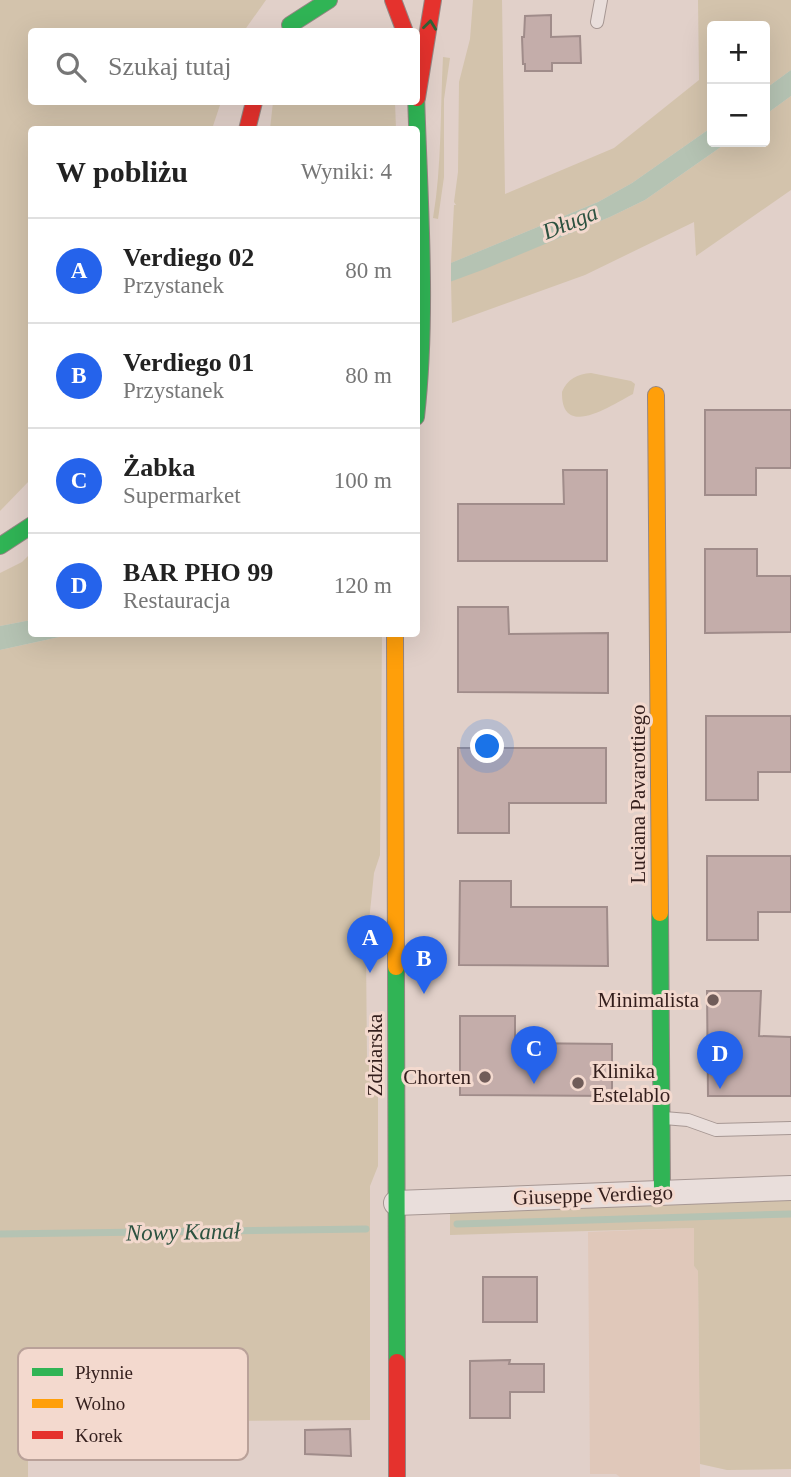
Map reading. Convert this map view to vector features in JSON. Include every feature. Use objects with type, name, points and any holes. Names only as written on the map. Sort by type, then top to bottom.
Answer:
[{"type":"street","points":[[289,28],[305,0]]},
{"type":"street","points":[[289,28],[328,0]]},
{"type":"street","points":[[393,0],[404,28]]},
{"type":"street","points":[[420,81],[433,0]]},
{"type":"street","points":[[248,126],[253,105]]},
{"type":"street","points":[[411,105],[418,124]]},
{"type":"street","points":[[417,105],[418,124]]},
{"type":"street","points":[[420,209],[420,381]]},
{"type":"street","name":"Luciana Pavarottiego","points":[[656,395],[662,1192]]},
{"type":"street","points":[[0,546],[28,528]]},
{"type":"street","name":"Zdziarska","points":[[395,637],[397,1477]]},
{"type":"street","name":"Giuseppe Verdiego","points":[[396,1203],[791,1188]]},
{"type":"lane","points":[[597,22],[601,0]]},
{"type":"lane","points":[[662,1118],[680,1118],[716,1130],[791,1128]]},
{"type":"shaded area","points":[[0,0],[266,0],[246,28],[28,28],[28,105],[220,105],[213,126],[28,126],[28,482],[0,511]]},
{"type":"shaded area","points":[[473,0],[502,0],[505,194],[614,148],[699,80],[698,0],[791,0],[791,70],[770,85],[770,21],[707,21],[707,130],[632,183],[598,202],[451,263],[458,172],[459,82],[470,39]]},
{"type":"shaded area","points":[[443,57],[450,58],[444,99],[444,177],[438,219],[433,218],[439,158]]},
{"type":"shaded area","points":[[791,96],[791,190],[696,256],[694,222],[585,275],[452,323],[451,281],[610,217],[645,200],[721,147],[770,147],[770,111]]},
{"type":"shaded area","points":[[273,105],[395,105],[396,126],[270,126]]},
{"type":"shaded area","points":[[591,373],[631,381],[635,384],[633,394],[590,415],[579,417],[570,414],[564,407],[564,387],[574,378]]},
{"type":"shaded area","points":[[28,556],[28,621],[0,626],[0,573]]},
{"type":"shaded area","points":[[59,637],[382,637],[380,855],[374,873],[366,950],[367,1060],[378,1090],[378,1166],[370,1186],[370,1420],[248,1421],[248,1348],[18,1348],[18,1460],[28,1460],[28,1477],[0,1477],[0,650]]},
{"type":"shaded area","points":[[791,1198],[791,1469],[727,1470],[700,1464],[698,1271],[694,1266],[694,1228],[450,1235],[450,1212]]},
{"type":"shaded area","points":[[694,1228],[694,1266],[698,1271],[700,1477],[620,1477],[616,1474],[590,1474],[588,1232]]},
{"type":"water","points":[[791,70],[791,96],[770,111],[770,85]]},
{"type":"water","name":"Długa","points":[[707,130],[707,147],[721,147],[645,200],[610,217],[420,293],[420,276],[598,202],[632,183]]},
{"type":"water","points":[[28,621],[28,637],[59,637],[0,650],[0,626]]},
{"type":"pier","points":[[451,259],[451,285],[420,297],[420,271]]},
{"type":"building","points":[[551,15],[551,37],[580,36],[581,63],[552,63],[552,71],[525,71],[522,37],[525,16]]},
{"type":"building","points":[[705,410],[791,410],[791,468],[756,468],[756,495],[705,495]]},
{"type":"building","points":[[563,470],[607,470],[607,561],[458,561],[458,504],[564,504]]},
{"type":"building","points":[[705,549],[757,549],[757,576],[791,576],[791,632],[705,633]]},
{"type":"building","points":[[458,607],[508,607],[509,634],[608,633],[608,693],[458,692]]},
{"type":"building","points":[[706,716],[791,716],[791,772],[758,772],[758,800],[706,800]]},
{"type":"building","points":[[458,748],[606,748],[606,803],[509,803],[509,833],[458,833]]},
{"type":"building","points":[[707,856],[791,856],[791,912],[758,912],[758,940],[707,940]]},
{"type":"building","points":[[460,881],[511,881],[511,907],[607,907],[608,966],[459,965]]},
{"type":"building","points":[[707,991],[761,991],[759,1036],[791,1037],[791,1096],[708,1096]]},
{"type":"building","points":[[460,1016],[515,1016],[515,1043],[612,1044],[612,1096],[460,1095]]},
{"type":"building","points":[[483,1277],[537,1277],[537,1322],[483,1322]]},
{"type":"building","points":[[510,1360],[509,1364],[544,1364],[544,1392],[510,1392],[510,1418],[470,1418],[470,1361]]},
{"type":"building","points":[[350,1429],[351,1456],[305,1454],[305,1430]]},
{"type":"waterway","name":"Nowy Kanał","points":[[457,1224],[791,1214]]},
{"type":"waterway","name":"Nowy Kanał","points":[[0,1234],[366,1229]]},
{"type":"traffic: fast","points":[[290,25],[329,0]]},
{"type":"traffic: fast","points":[[416,105],[417,126]]},
{"type":"traffic: fast","points":[[420,215],[420,377]]},
{"type":"traffic: fast","points":[[0,546],[28,528]]},
{"type":"traffic: fast","points":[[660,913],[662,1193]]},
{"type":"traffic: fast","points":[[396,967],[397,1362]]},
{"type":"traffic: slow","points":[[656,395],[660,913]]},
{"type":"traffic: slow","points":[[395,637],[396,967]]},
{"type":"traffic: jam","points":[[393,0],[404,28]]},
{"type":"traffic: jam","points":[[420,80],[433,0]]},
{"type":"traffic: jam","points":[[248,126],[253,105]]},
{"type":"traffic: jam","points":[[397,1362],[397,1477]]},
{"type":"place","name":"Verdiego 02","points":[[370,973]]},
{"type":"place","name":"Verdiego 01","points":[[424,994]]},
{"type":"place","name":"Minimalista","points":[[713,1000]]},
{"type":"place","name":"Chorten","points":[[485,1077]]},
{"type":"place","name":"Klinika Estelablo","points":[[578,1083]]},
{"type":"place","name":"Żabka","points":[[534,1084]]},
{"type":"place","name":"BAR PHO 99","points":[[720,1089]]}]
